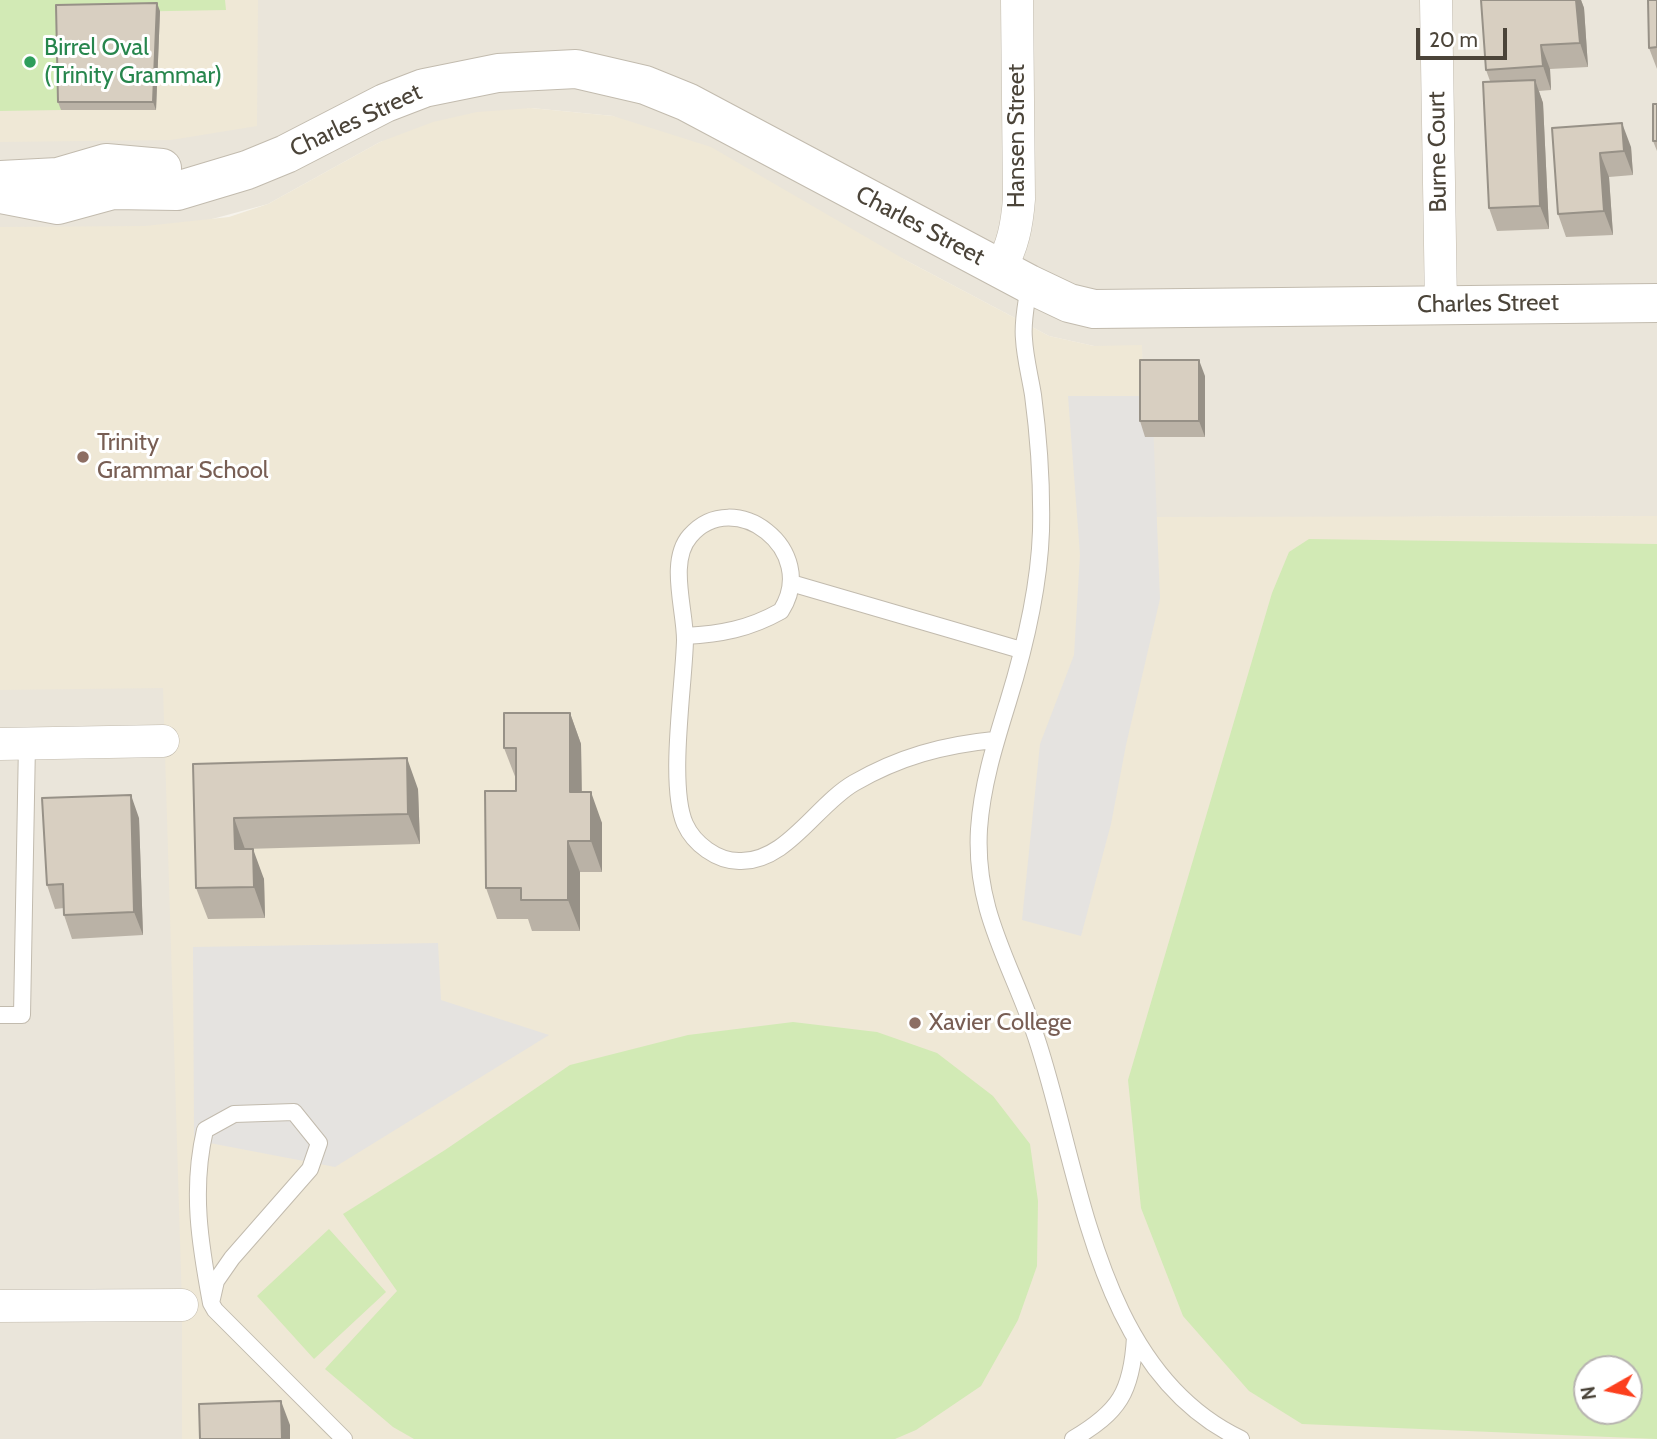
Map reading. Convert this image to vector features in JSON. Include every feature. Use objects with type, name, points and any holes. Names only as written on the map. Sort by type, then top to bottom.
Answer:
[{"type":"street","name":"Hansen Street","points":[[1015,276],[1010,251],[1017,228],[1019,199],[1017,0]]},
{"type":"street","name":"Burne Court","points":[[1436,0],[1441,305]]},
{"type":"street","name":"Charles Street","points":[[0,194],[58,205],[113,190],[177,191],[247,170],[286,154],[385,103],[424,88],[498,73],[576,69],[645,86],[687,102],[1015,276],[1069,303],[1094,309],[1657,303]]},
{"type":"street","name":"Charles Street","points":[[0,180],[58,177],[106,163],[125,163],[219,177]]},
{"type":"street","points":[[14,744],[163,741]]},
{"type":"street","points":[[0,1306],[197,1304]]},
{"type":"lane","points":[[1015,276],[1038,436],[1041,530],[1034,606],[994,740],[979,830],[984,896],[991,927],[1037,1038],[1103,1270],[1135,1338],[1158,1373],[1185,1403],[1220,1429],[1241,1439]]},
{"type":"lane","points":[[685,636],[729,633],[758,624],[781,611],[791,583],[786,553],[761,527],[728,519],[702,527],[691,535],[681,558],[685,636],[679,725],[681,809],[693,837],[723,859],[752,861],[777,850],[851,785],[915,753],[994,740]]},
{"type":"lane","points":[[791,583],[1021,650]]},
{"type":"lane","points":[[0,1015],[22,1015],[14,744]]},
{"type":"lane","points":[[294,1112],[319,1143],[310,1169],[232,1258],[197,1304],[196,1185],[205,1130],[234,1114],[294,1112]]},
{"type":"lane","points":[[197,1304],[233,1330],[344,1439]]},
{"type":"lane","points":[[1073,1439],[1103,1421],[1119,1401],[1134,1362],[1135,1338]]},
{"type":"shaded area","points":[[0,0],[1657,0],[1657,516],[1143,518],[1142,346],[1094,346],[1049,336],[909,262],[613,116],[531,108],[380,142],[268,204],[201,222],[182,1439],[0,1439]]},
{"type":"shaded area","points":[[0,0],[258,0],[257,126],[171,140],[0,142]]},
{"type":"shaded area","name":"Xavier College","points":[[531,108],[613,116],[711,147],[909,262],[1049,336],[1094,346],[1142,345],[1144,517],[1657,516],[1657,1439],[182,1439],[182,1305],[163,688],[0,690],[0,227],[145,226],[229,217],[268,204],[380,142],[433,122],[477,112]]},
{"type":"shaded area","points":[[1068,396],[1152,396],[1160,599],[1126,745],[1111,824],[1081,936],[1022,920],[1040,744],[1074,655],[1080,555]]},
{"type":"shaded area","points":[[438,943],[441,1000],[549,1035],[335,1167],[194,1140],[193,947]]},
{"type":"green space","name":"Birrel Oval (Trinity Grammar)","points":[[0,0],[225,0],[226,10],[59,13],[61,110],[0,111]]},
{"type":"green space","points":[[1309,539],[1657,544],[1657,1439],[1302,1424],[1249,1391],[1183,1316],[1141,1208],[1128,1080],[1272,593],[1289,552]]},
{"type":"green space","points":[[793,1022],[877,1032],[937,1053],[993,1096],[1030,1144],[1038,1201],[1037,1266],[1018,1320],[981,1386],[916,1430],[895,1439],[414,1439],[393,1427],[325,1369],[397,1291],[343,1214],[445,1150],[570,1065],[688,1035]]},
{"type":"green space","points":[[329,1229],[386,1292],[314,1359],[257,1296]]},
{"type":"building","points":[[1481,0],[1576,0],[1580,43],[1541,45],[1543,66],[1486,70]]},
{"type":"building","points":[[1648,0],[1657,0],[1657,47],[1649,48]]},
{"type":"building","points":[[157,3],[153,102],[58,102],[56,5]]},
{"type":"building","points":[[1535,80],[1540,206],[1489,208],[1483,82]]},
{"type":"building","points":[[1653,104],[1657,104],[1657,141],[1653,141]]},
{"type":"building","points":[[1622,123],[1624,151],[1600,153],[1604,211],[1558,214],[1552,128]]},
{"type":"building","points":[[1140,360],[1199,360],[1199,421],[1140,421]]},
{"type":"building","points":[[504,713],[570,713],[570,792],[591,792],[591,841],[568,841],[568,900],[521,900],[521,888],[486,888],[485,791],[516,791],[516,748],[504,748]]},
{"type":"building","points":[[407,758],[408,814],[234,818],[235,849],[253,849],[254,887],[196,888],[193,764]]},
{"type":"building","points":[[131,795],[134,912],[64,915],[63,884],[47,885],[42,798]]},
{"type":"building","points":[[281,1401],[282,1439],[200,1439],[199,1404]]},
{"type":"place","name":"Birrel Oval (Trinity Grammar)","points":[[30,62]]},
{"type":"place","name":"Trinity Grammar School","points":[[83,457]]},
{"type":"place","name":"Xavier College","points":[[915,1023]]}]
